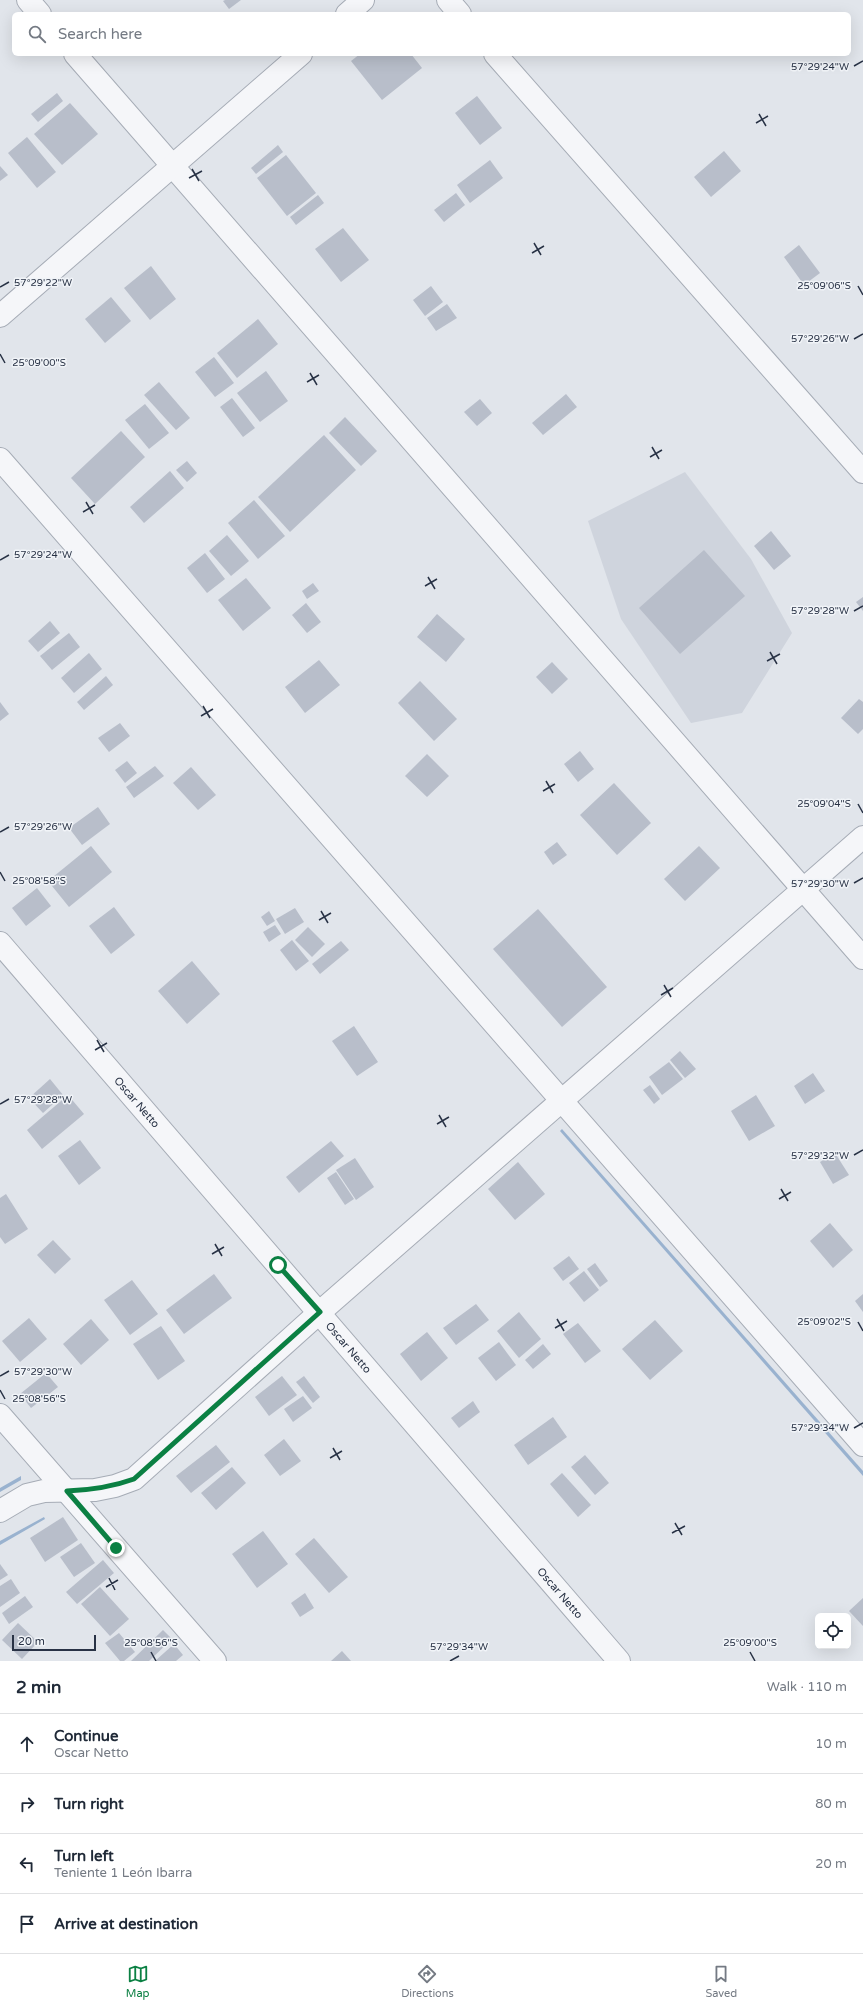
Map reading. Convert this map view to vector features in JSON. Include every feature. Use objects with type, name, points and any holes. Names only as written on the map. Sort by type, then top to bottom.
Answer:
[{"type":"street","points":[[28,0],[38,12]]},
{"type":"street","points":[[348,12],[363,0]]},
{"type":"street","points":[[448,0],[458,12]]},
{"type":"street","points":[[77,56],[863,958]]},
{"type":"street","points":[[0,316],[299,56]]},
{"type":"street","points":[[497,56],[863,472]]},
{"type":"street","points":[[0,458],[863,1445]]},
{"type":"street","points":[[0,1511],[27,1495],[44,1490],[95,1490],[115,1486],[134,1479],[320,1312],[863,837]]},
{"type":"street","name":"Oscar Netto","points":[[0,942],[619,1661]]},
{"type":"street","points":[[0,1415],[215,1661]]},
{"type":"shaded area","points":[[685,472],[751,559],[792,633],[742,713],[691,723],[621,619],[588,521]]},
{"type":"water","points":[[562,1129],[863,1471],[863,1476],[560,1131]]},
{"type":"water","points":[[21,1476],[21,1480],[0,1492],[0,1488]]},
{"type":"water","points":[[44,1517],[45,1519],[0,1545],[0,1541]]},
{"type":"building","points":[[241,0],[229,9],[223,1]]},
{"type":"building","points":[[357,56],[413,56],[422,68],[382,100],[351,61]]},
{"type":"building","points":[[57,93],[63,101],[38,122],[31,114]]},
{"type":"building","points":[[477,96],[502,128],[480,145],[455,113]]},
{"type":"building","points":[[70,103],[98,134],[62,165],[34,134]]},
{"type":"building","points":[[27,137],[56,172],[37,188],[8,153]]},
{"type":"building","points":[[278,145],[283,152],[256,174],[251,168]]},
{"type":"building","points":[[724,151],[741,171],[711,197],[694,177]]},
{"type":"building","points":[[286,155],[316,193],[287,216],[257,178]]},
{"type":"building","points":[[490,160],[503,178],[470,203],[457,185]]},
{"type":"building","points":[[0,166],[8,175],[0,181]]},
{"type":"building","points":[[456,193],[465,205],[444,222],[434,210]]},
{"type":"building","points":[[318,195],[324,203],[296,225],[290,217]]},
{"type":"building","points":[[343,228],[369,260],[341,282],[315,249]]},
{"type":"building","points":[[799,245],[820,273],[804,285],[784,257]]},
{"type":"building","points":[[151,266],[176,299],[150,320],[124,288]]},
{"type":"building","points":[[431,286],[443,302],[425,316],[413,300]]},
{"type":"building","points":[[111,297],[131,321],[105,343],[85,319]]},
{"type":"building","points":[[447,304],[457,318],[436,331],[427,318]]},
{"type":"building","points":[[258,319],[278,344],[237,378],[217,353]]},
{"type":"building","points":[[214,357],[234,383],[215,397],[195,372]]},
{"type":"building","points":[[266,371],[288,401],[260,422],[237,393]]},
{"type":"building","points":[[159,382],[190,418],[176,430],[144,395]]},
{"type":"building","points":[[566,394],[577,407],[543,435],[532,423]]},
{"type":"building","points":[[232,398],[255,428],[243,437],[220,407]]},
{"type":"building","points":[[480,399],[492,413],[477,426],[464,412]]},
{"type":"building","points":[[145,404],[169,433],[149,449],[125,420]]},
{"type":"building","points":[[345,417],[377,451],[361,466],[329,433]]},
{"type":"building","points":[[121,431],[145,457],[95,504],[71,478]]},
{"type":"building","points":[[324,435],[356,470],[290,532],[258,497]]},
{"type":"building","points":[[187,461],[197,473],[187,482],[176,470]]},
{"type":"building","points":[[170,471],[184,488],[144,523],[130,507]]},
{"type":"building","points":[[254,500],[285,536],[258,559],[228,523]]},
{"type":"building","points":[[771,531],[791,556],[774,570],[754,546]]},
{"type":"building","points":[[227,535],[249,561],[231,576],[209,551]]},
{"type":"building","points":[[704,550],[745,596],[680,654],[639,608]]},
{"type":"building","points":[[205,553],[225,579],[207,593],[187,568]]},
{"type":"building","points":[[246,578],[271,608],[243,631],[218,600]]},
{"type":"building","points":[[313,583],[319,591],[307,599],[302,591]]},
{"type":"building","points":[[863,597],[863,611],[856,602]]},
{"type":"building","points":[[306,603],[321,622],[307,633],[292,615]]},
{"type":"building","points":[[437,614],[465,639],[446,662],[417,637]]},
{"type":"building","points":[[50,621],[60,633],[38,652],[28,641]]},
{"type":"building","points":[[69,633],[80,647],[52,670],[40,656]]},
{"type":"building","points":[[89,653],[102,669],[74,693],[61,678]]},
{"type":"building","points":[[319,660],[340,685],[305,713],[285,687]]},
{"type":"building","points":[[552,662],[568,679],[552,694],[536,677]]},
{"type":"building","points":[[106,676],[113,685],[84,710],[77,702]]},
{"type":"building","points":[[420,681],[457,719],[434,741],[398,703]]},
{"type":"building","points":[[859,699],[863,702],[863,729],[858,734],[841,718]]},
{"type":"building","points":[[0,702],[9,714],[0,721]]},
{"type":"building","points":[[120,723],[130,736],[109,752],[98,738]]},
{"type":"building","points":[[580,751],[594,769],[578,782],[564,764]]},
{"type":"building","points":[[427,754],[449,776],[427,797],[405,776]]},
{"type":"building","points":[[127,761],[137,773],[125,783],[115,770]]},
{"type":"building","points":[[155,766],[164,776],[134,798],[126,787]]},
{"type":"building","points":[[191,767],[216,795],[198,810],[173,783]]},
{"type":"building","points":[[614,783],[651,823],[617,855],[580,815]]},
{"type":"building","points":[[98,807],[110,824],[82,845],[69,828]]},
{"type":"building","points":[[557,842],[567,855],[553,865],[544,852]]},
{"type":"building","points":[[91,846],[112,872],[69,907],[48,881]]},
{"type":"building","points":[[699,846],[720,868],[685,901],[664,879]]},
{"type":"building","points":[[37,888],[51,906],[26,926],[12,908]]},
{"type":"building","points":[[114,907],[135,935],[111,954],[89,926]]},
{"type":"building","points":[[295,908],[304,922],[285,934],[276,919]]},
{"type":"building","points":[[538,909],[607,987],[562,1027],[493,949]]},
{"type":"building","points":[[269,911],[275,921],[267,926],[261,917]]},
{"type":"building","points":[[275,925],[281,934],[269,942],[263,932]]},
{"type":"building","points":[[308,927],[325,944],[312,957],[295,940]]},
{"type":"building","points":[[292,940],[309,961],[296,971],[280,950]]},
{"type":"building","points":[[341,941],[349,950],[320,974],[312,964]]},
{"type":"building","points":[[192,961],[220,994],[187,1024],[158,991]]},
{"type":"building","points":[[354,1026],[378,1062],[357,1076],[332,1041]]},
{"type":"building","points":[[680,1051],[696,1069],[685,1078],[670,1060]]},
{"type":"building","points":[[669,1062],[683,1079],[662,1095],[649,1077]]},
{"type":"building","points":[[813,1073],[825,1091],[805,1104],[794,1086]]},
{"type":"building","points":[[50,1079],[63,1095],[43,1113],[29,1098]]},
{"type":"building","points":[[650,1085],[660,1099],[654,1104],[643,1090]]},
{"type":"building","points":[[68,1095],[84,1114],[42,1149],[27,1130]]},
{"type":"building","points":[[756,1095],[775,1126],[749,1141],[731,1111]]},
{"type":"building","points":[[80,1140],[101,1168],[79,1185],[58,1156]]},
{"type":"building","points":[[331,1141],[344,1156],[299,1193],[286,1177]]},
{"type":"building","points":[[835,1153],[849,1175],[833,1184],[820,1162]]},
{"type":"building","points":[[355,1158],[374,1187],[356,1200],[336,1170]]},
{"type":"building","points":[[518,1162],[545,1194],[515,1220],[488,1189]]},
{"type":"building","points":[[336,1172],[354,1199],[345,1205],[327,1178]]},
{"type":"building","points":[[6,1194],[28,1229],[5,1244],[0,1237],[0,1198]]},
{"type":"building","points":[[830,1223],[853,1250],[833,1268],[810,1241]]},
{"type":"building","points":[[53,1240],[71,1259],[55,1274],[37,1255]]},
{"type":"building","points":[[569,1256],[579,1269],[563,1281],[553,1268]]},
{"type":"building","points":[[595,1263],[608,1281],[600,1287],[587,1269]]},
{"type":"building","points":[[584,1271],[599,1290],[584,1302],[569,1283]]},
{"type":"building","points":[[214,1274],[232,1298],[184,1334],[166,1310]]},
{"type":"building","points":[[132,1280],[158,1314],[130,1335],[104,1300]]},
{"type":"building","points":[[863,1294],[863,1312],[855,1301]]},
{"type":"building","points":[[476,1304],[489,1320],[456,1345],[443,1328]]},
{"type":"building","points":[[519,1312],[541,1339],[519,1358],[497,1331]]},
{"type":"building","points":[[29,1318],[47,1339],[20,1362],[2,1341]]},
{"type":"building","points":[[91,1319],[109,1340],[81,1365],[63,1344]]},
{"type":"building","points":[[655,1320],[683,1351],[650,1380],[622,1349]]},
{"type":"building","points":[[578,1323],[601,1351],[585,1363],[563,1334]]},
{"type":"building","points":[[161,1326],[185,1361],[158,1380],[133,1344]]},
{"type":"building","points":[[427,1332],[448,1358],[421,1381],[400,1354]]},
{"type":"building","points":[[499,1342],[516,1365],[496,1381],[478,1358]]},
{"type":"building","points":[[543,1344],[551,1354],[533,1369],[525,1360]]},
{"type":"building","points":[[46,1373],[58,1387],[31,1408],[20,1394]]},
{"type":"building","points":[[282,1376],[297,1395],[269,1416],[255,1397]]},
{"type":"building","points":[[304,1376],[320,1397],[313,1403],[296,1382]]},
{"type":"building","points":[[303,1396],[312,1408],[293,1422],[284,1409]]},
{"type":"building","points":[[473,1401],[480,1412],[459,1428],[451,1418]]},
{"type":"building","points":[[553,1417],[567,1437],[528,1465],[514,1445]]},
{"type":"building","points":[[284,1439],[301,1461],[280,1476],[264,1455]]},
{"type":"building","points":[[216,1445],[230,1462],[191,1493],[176,1476]]},
{"type":"building","points":[[585,1455],[609,1483],[595,1495],[571,1467]]},
{"type":"building","points":[[232,1467],[246,1483],[216,1510],[201,1493]]},
{"type":"building","points":[[562,1473],[591,1505],[578,1517],[550,1484]]},
{"type":"building","points":[[63,1517],[78,1540],[45,1562],[30,1538]]},
{"type":"building","points":[[263,1531],[288,1564],[257,1588],[232,1554]]},
{"type":"building","points":[[314,1538],[348,1577],[329,1593],[295,1554]]},
{"type":"building","points":[[81,1543],[95,1563],[74,1577],[60,1557]]},
{"type":"building","points":[[103,1560],[114,1573],[77,1604],[66,1592]]},
{"type":"building","points":[[0,1564],[8,1575],[0,1580]]},
{"type":"building","points":[[11,1579],[20,1593],[0,1607],[0,1586]]},
{"type":"building","points":[[100,1587],[129,1619],[110,1636],[81,1604]]},
{"type":"building","points":[[305,1593],[314,1608],[300,1617],[291,1603]]},
{"type":"building","points":[[25,1596],[33,1607],[9,1624],[2,1613]]},
{"type":"building","points":[[863,1598],[863,1626],[851,1613],[849,1611]]},
{"type":"building","points":[[18,1623],[38,1642],[22,1659],[2,1640]]},
{"type":"building","points":[[163,1630],[172,1639],[149,1661],[131,1661]]},
{"type":"building","points":[[119,1633],[135,1652],[124,1661],[120,1661],[105,1643]]},
{"type":"building","points":[[174,1644],[183,1655],[176,1661],[155,1661]]},
{"type":"building","points":[[342,1651],[351,1661],[331,1661]]},
{"type":"route","points":[[116,1548],[67,1491],[95,1490],[115,1486],[134,1479],[320,1312],[278,1265]]}]
